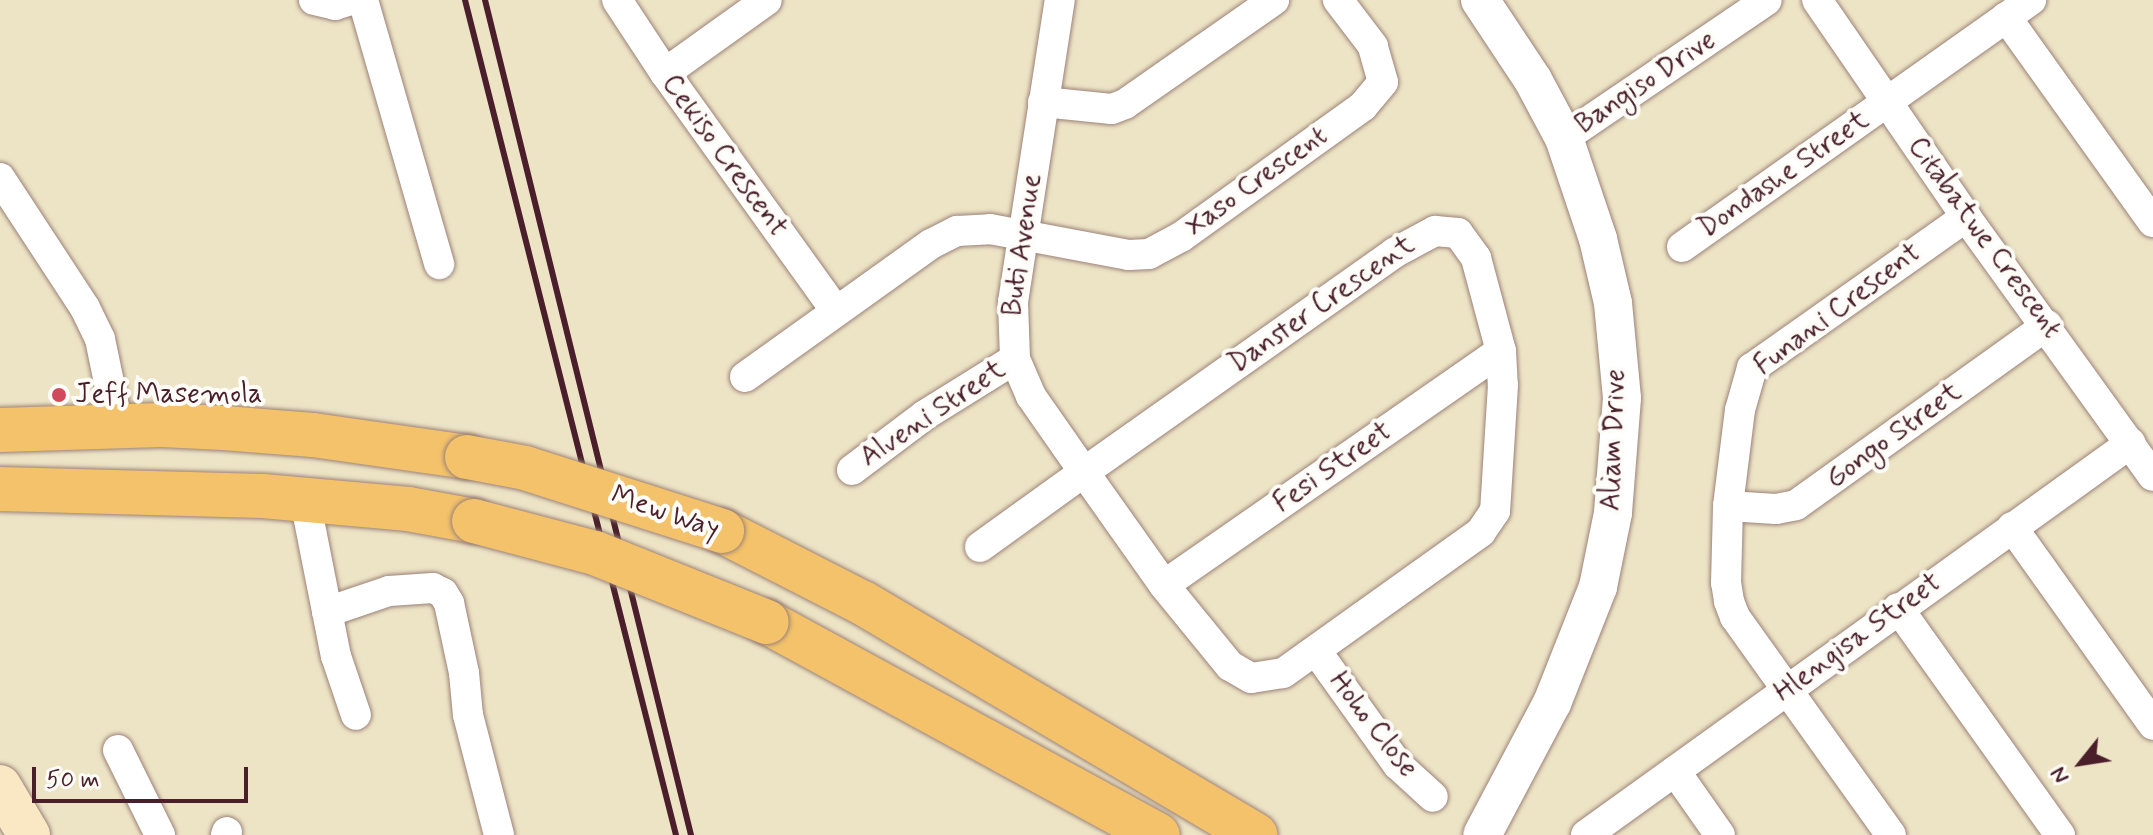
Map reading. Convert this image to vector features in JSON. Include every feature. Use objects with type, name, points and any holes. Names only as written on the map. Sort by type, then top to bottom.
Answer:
[{"type":"main road","name":"Mew Way","points":[[0,430],[161,425],[313,435],[525,468],[722,531],[863,603],[1256,835]]},
{"type":"main road","points":[[0,489],[140,491],[408,509],[474,521],[595,553],[767,622],[1158,835]]},
{"type":"main road","points":[[0,514],[140,491]]},
{"type":"main road","points":[[0,786],[29,835]]},
{"type":"street","points":[[314,0],[335,5],[351,0]]},
{"type":"street","points":[[363,0],[439,264]]},
{"type":"street","name":"Cekiso Crescent","points":[[617,0],[665,73],[835,310]]},
{"type":"street","points":[[665,73],[767,0]]},
{"type":"street","name":"Buti Avenue","points":[[1060,0],[1011,320],[1015,359],[1031,396],[1164,585],[1241,674],[1264,678],[1283,673],[1317,652]]},
{"type":"street","points":[[1043,102],[1112,109],[1125,104],[1274,0]]},
{"type":"street","name":"Xaso Crescent","points":[[1023,237],[1129,255],[1149,254],[1181,237],[1363,106],[1383,82],[1381,64],[1373,46],[1338,0]]},
{"type":"street","name":"Aliam Drive","points":[[1480,0],[1533,80],[1564,138],[1598,239],[1613,303],[1622,398],[1613,513],[1598,587],[1552,703],[1482,835]]},
{"type":"street","name":"Bangiso Drive","points":[[1564,138],[1767,0]]},
{"type":"street","name":"Citabatwe Crescent","points":[[1817,0],[1966,217],[2047,325],[2153,476]]},
{"type":"street","name":"Dondashe Street","points":[[1682,247],[2031,0]]},
{"type":"street","points":[[2006,17],[2153,222]]},
{"type":"street","points":[[0,178],[85,308],[100,339],[118,426]]},
{"type":"street","name":"Funani Crescent","points":[[1891,835],[1735,617],[1726,583],[1728,506],[1742,395],[1752,368],[1966,217]]},
{"type":"street","points":[[745,377],[835,310],[944,236],[973,228],[1023,237]]},
{"type":"street","name":"Danster Crescent","points":[[1084,472],[1394,253],[1435,231],[1458,233],[1476,258],[1501,351],[1498,488],[1490,522],[1317,652]]},
{"type":"street","name":"Gongo Street","points":[[1728,506],[1776,509],[1796,505],[2047,325]]},
{"type":"street","name":"Fesi Street","points":[[1164,585],[1501,351]]},
{"type":"street","name":"Alveni Street","points":[[852,470],[925,415],[1015,359]]},
{"type":"street","name":"Hlengisa Street","points":[[1586,835],[2131,443]]},
{"type":"street","points":[[980,547],[1084,472]]},
{"type":"street","points":[[305,500],[336,656],[356,715]]},
{"type":"street","points":[[2012,527],[2153,725]]},
{"type":"street","points":[[327,612],[389,591],[433,588],[443,593],[449,603],[464,673],[468,715],[499,835]]},
{"type":"street","points":[[1898,608],[2060,835]]},
{"type":"street","name":"Hoho Close","points":[[1317,652],[1398,765],[1433,797]]},
{"type":"street","points":[[118,750],[160,835]]},
{"type":"street","points":[[1675,771],[1720,835]]},
{"type":"railway","points":[[465,0],[676,835]]},
{"type":"railway","points":[[485,0],[691,835]]},
{"type":"place","name":"Jeff Masemola","points":[[59,395]]}]
